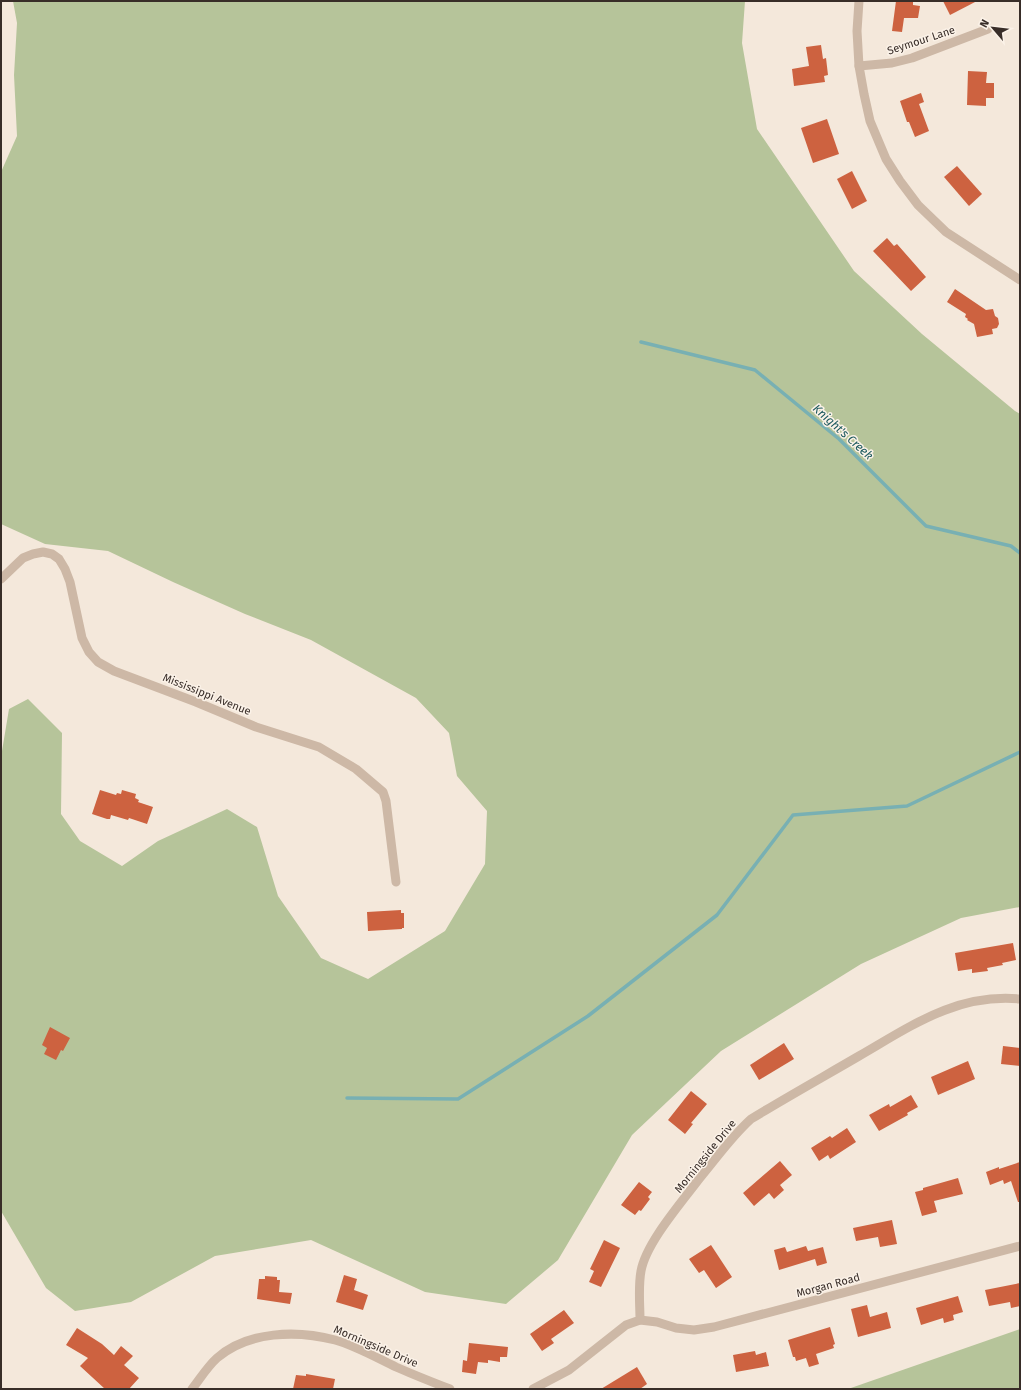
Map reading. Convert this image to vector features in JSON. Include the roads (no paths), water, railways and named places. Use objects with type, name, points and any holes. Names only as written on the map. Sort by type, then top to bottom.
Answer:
[{"type":"street","points":[[859,1],[857,31],[859,66],[870,121],[886,159],[904,187],[918,205],[946,232],[1020,280]]},
{"type":"street","name":"Seymour Lane","points":[[859,66],[892,63],[912,58],[988,29]]},
{"type":"street","name":"Mississippi Avenue","points":[[1,579],[23,558],[43,552],[52,554],[58,559],[65,569],[70,582],[82,638],[89,652],[98,662],[114,671],[196,702],[256,727],[320,747],[356,769],[383,792],[386,801],[396,882]]},
{"type":"street","name":"Morningside Drive","points":[[640,1320],[640,1271],[646,1255],[655,1239],[737,1132],[751,1119],[895,1035],[946,1008],[977,1000],[1009,998],[1020,999]]},
{"type":"street","name":"Morgan Road","points":[[640,1320],[657,1322],[676,1328],[694,1330],[714,1328],[1020,1246]]},
{"type":"street","points":[[533,1389],[569,1370],[626,1325],[640,1320]]},
{"type":"street","name":"Morningside Drive","points":[[192,1389],[216,1359],[227,1350],[245,1342],[267,1336],[288,1335],[320,1337],[337,1341],[450,1389]]},
{"type":"waterway","name":"Knight's Creek","points":[[641,342],[755,370],[839,439],[926,526],[1011,546],[1020,553]]},
{"type":"waterway","points":[[347,1098],[458,1099],[588,1016],[717,915],[793,815],[907,806],[1020,752]]}]
